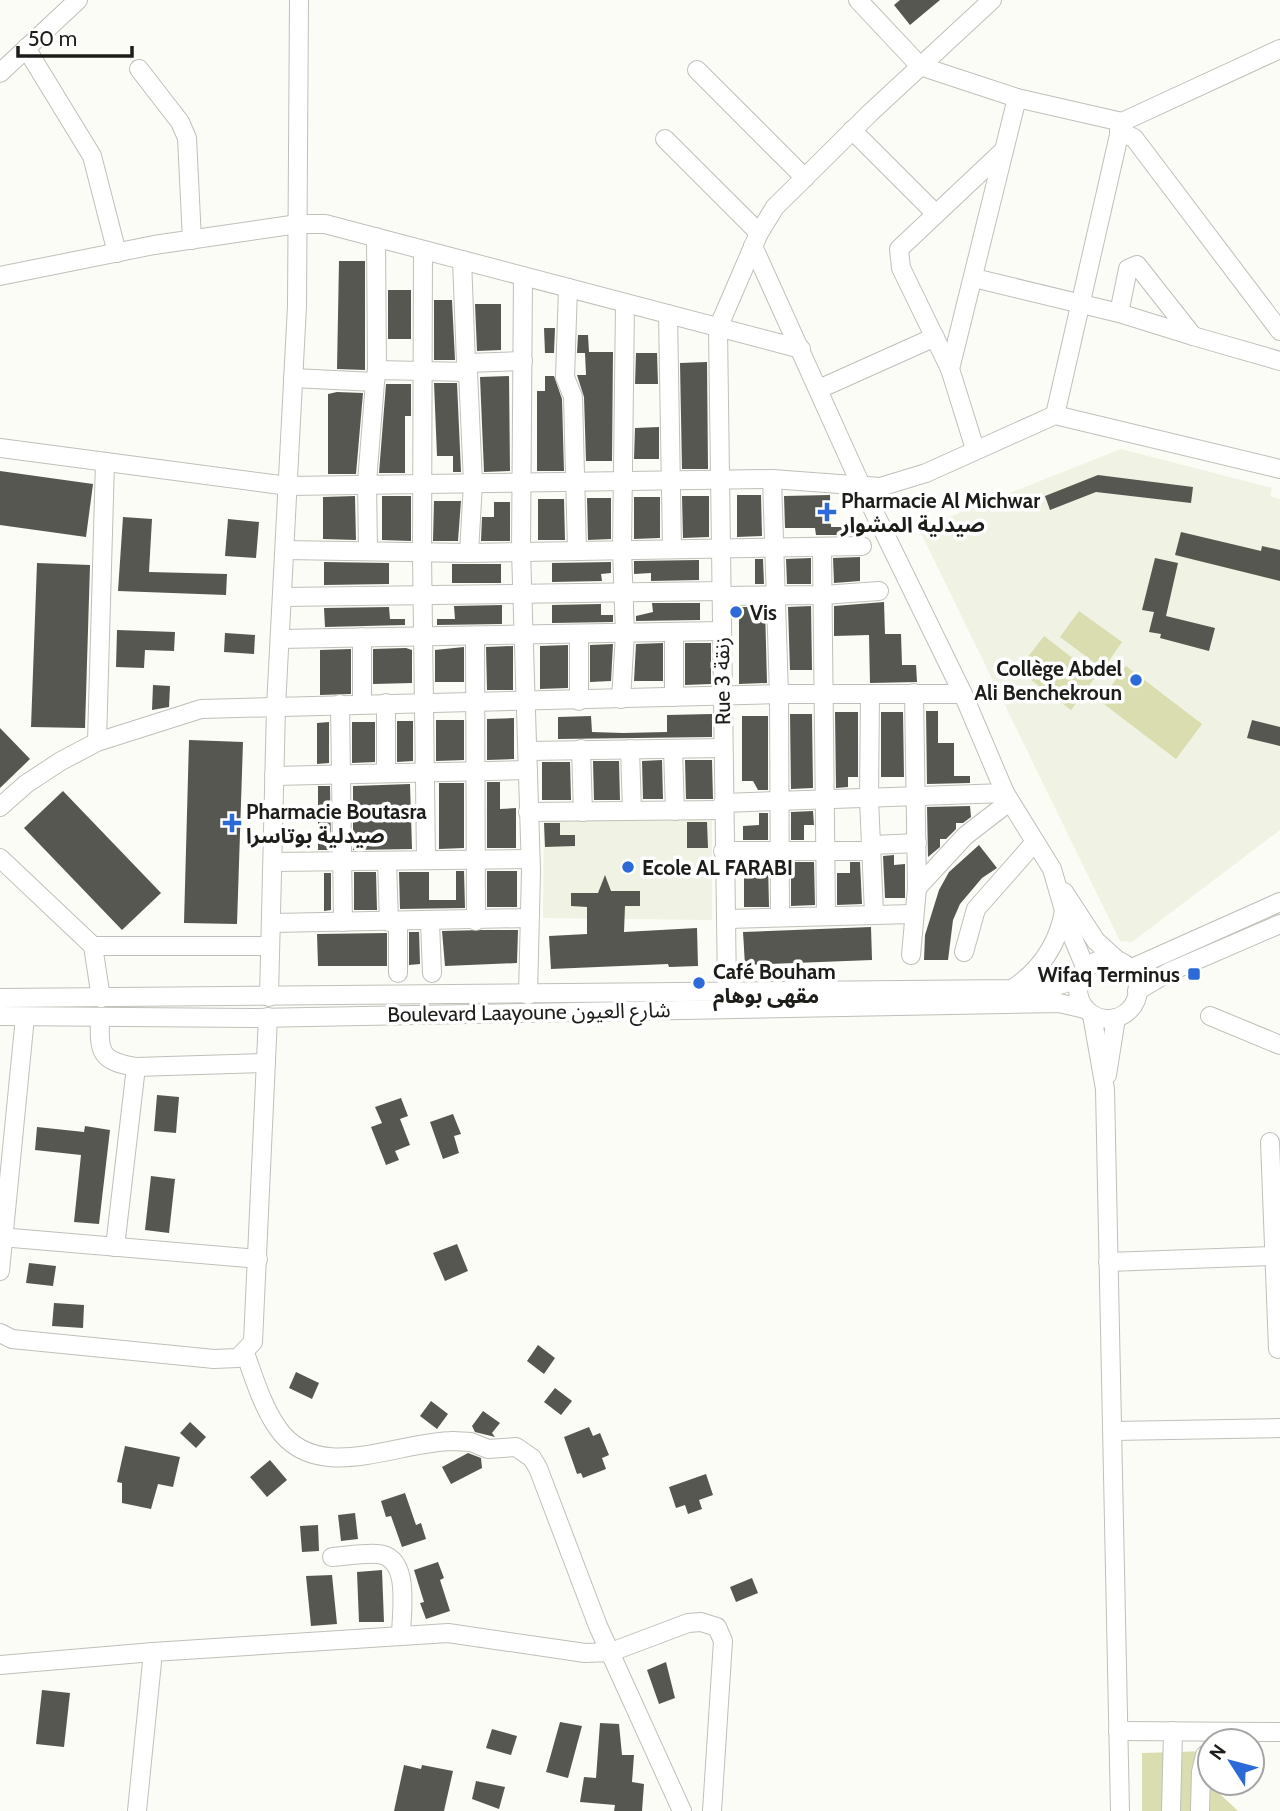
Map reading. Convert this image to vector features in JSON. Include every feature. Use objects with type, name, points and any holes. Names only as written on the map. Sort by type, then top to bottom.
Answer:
[{"type":"street","points":[[0,73],[78,0]]},
{"type":"street","points":[[269,997],[276,707],[298,224],[299,0]]},
{"type":"street","points":[[858,0],[920,66],[1017,99],[1121,127],[1134,138],[1280,331]]},
{"type":"street","points":[[718,328],[756,240],[775,207],[852,130],[992,0]]},
{"type":"street","points":[[26,48],[92,156],[117,253]]},
{"type":"street","points":[[1121,127],[1280,49]]},
{"type":"street","points":[[139,69],[180,122],[187,138],[192,240]]},
{"type":"street","points":[[697,70],[805,178]]},
{"type":"street","points":[[950,369],[1017,99]]},
{"type":"street","points":[[1055,415],[1121,127]]},
{"type":"street","points":[[852,130],[935,213]]},
{"type":"street","points":[[665,139],[756,240],[800,349],[860,483],[963,694],[1007,797],[1096,941],[1124,965],[1138,991]]},
{"type":"street","points":[[975,449],[950,369],[898,259],[899,249],[906,240],[1003,151]]},
{"type":"street","points":[[0,276],[192,240],[298,224],[325,224],[800,349]]},
{"type":"street","points":[[368,550],[367,482],[376,376],[376,237]]},
{"type":"street","points":[[423,250],[421,370],[426,860]]},
{"type":"street","points":[[462,260],[473,483],[469,553]]},
{"type":"street","points":[[1119,313],[1128,269],[1137,265],[1193,336]]},
{"type":"street","points":[[523,276],[520,485],[522,636],[528,751],[527,995]]},
{"type":"street","points":[[974,278],[1119,313],[1280,360]]},
{"type":"street","points":[[568,288],[565,377],[573,397],[577,551]]},
{"type":"street","points":[[621,699],[625,634],[622,483],[625,303]]},
{"type":"street","points":[[668,314],[672,548]]},
{"type":"street","name":"Rue 3 زنقة","points":[[718,328],[727,991]]},
{"type":"street","points":[[819,389],[935,337]]},
{"type":"street","points":[[293,378],[376,376],[523,361]]},
{"type":"street","points":[[0,448],[288,485],[423,482],[520,485],[772,480],[860,483],[880,487],[898,483],[1055,415],[1280,469]]},
{"type":"street","points":[[97,742],[106,462]]},
{"type":"street","points":[[772,480],[779,694],[780,917]]},
{"type":"street","points":[[285,551],[469,553],[862,546]]},
{"type":"street","points":[[822,548],[826,915]]},
{"type":"street","points":[[282,597],[522,592],[823,595],[879,591]]},
{"type":"street","points":[[280,639],[721,631]]},
{"type":"street","points":[[674,632],[674,697]]},
{"type":"street","points":[[579,634],[579,701]]},
{"type":"street","points":[[362,637],[362,703]]},
{"type":"street","points":[[475,637],[476,921]]},
{"type":"street","points":[[911,955],[917,888],[914,693]]},
{"type":"street","points":[[0,807],[43,772],[97,742],[201,709],[386,702],[525,703],[779,694],[963,694]]},
{"type":"street","points":[[870,694],[869,799],[873,913]]},
{"type":"street","points":[[386,702],[386,772]]},
{"type":"street","points":[[340,704],[343,922]]},
{"type":"street","points":[[528,751],[723,748]]},
{"type":"street","points":[[630,749],[632,811]]},
{"type":"street","points":[[673,749],[675,811]]},
{"type":"street","points":[[581,750],[583,812]]},
{"type":"street","points":[[274,776],[528,770]]},
{"type":"street","points":[[528,812],[675,811],[779,801],[917,796],[1007,797]]},
{"type":"street","points":[[917,888],[1007,797]]},
{"type":"street","points":[[964,951],[976,909],[1035,842]]},
{"type":"street","points":[[723,850],[824,851],[917,843]]},
{"type":"street","points":[[0,858],[93,946],[102,998]]},
{"type":"street","points":[[273,862],[529,859]]},
{"type":"street","points":[[387,861],[398,973]]},
{"type":"street","points":[[1058,883],[1083,974],[1079,994],[1088,1012],[1105,1089]]},
{"type":"street","points":[[1083,974],[1106,959],[1124,965],[1280,902]]},
{"type":"street","points":[[1012,989],[1047,956],[1058,936],[1064,911]]},
{"type":"street","points":[[728,919],[873,913],[914,914]]},
{"type":"street","points":[[272,923],[393,923],[529,918]]},
{"type":"street","points":[[430,922],[432,973]]},
{"type":"street","points":[[1120,1811],[1105,1089],[1116,1018],[1133,1005],[1138,991],[1169,972],[1280,925]]},
{"type":"street","points":[[93,946],[270,946]]},
{"type":"street","name":"Boulevard Laayoune شارع العيون","points":[[0,998],[1012,989],[1052,987],[1083,974]]},
{"type":"street","name":"Boulevard Laayoune شارع العيون","points":[[0,1016],[268,1017],[1059,1003],[1088,1012]]},
{"type":"street","points":[[1088,1012],[1116,1018]]},
{"type":"street","points":[[1210,1016],[1280,1045]]},
{"type":"street","points":[[0,1271],[25,1017]]},
{"type":"street","points":[[100,1017],[99,1043],[104,1055],[116,1064],[136,1067],[266,1063]]},
{"type":"street","points":[[0,1333],[12,1339],[214,1359],[231,1359],[245,1353],[253,1342],[268,1017]]},
{"type":"street","points":[[115,1247],[136,1067]]},
{"type":"street","points":[[1270,1142],[1278,1349]]},
{"type":"street","points":[[2,1238],[258,1259]]},
{"type":"street","points":[[1108,1262],[1274,1256]]},
{"type":"street","points":[[245,1353],[275,1425],[293,1446],[306,1452],[341,1458],[453,1441],[471,1442],[488,1449],[516,1447],[527,1454],[538,1468],[598,1626],[681,1811]]},
{"type":"street","points":[[1113,1430],[1280,1429]]},
{"type":"street","points":[[332,1557],[379,1554],[395,1563],[400,1573],[401,1636]]},
{"type":"street","points":[[0,1665],[448,1633],[585,1653],[611,1652],[688,1623],[709,1624],[722,1633],[724,1653],[712,1811]]},
{"type":"street","points":[[137,1811],[153,1652]]},
{"type":"street","points":[[1118,1731],[1280,1732]]},
{"type":"street","points":[[1171,1811],[1173,1731]]},
{"type":"shaded area","name":"Collège Abdel Ali Benchekroun","points":[[1121,449],[1272,488],[1270,496],[1280,499],[1280,830],[1132,942],[1120,941],[919,529]]},
{"type":"shaded area","name":"Ecole AL FARABI","points":[[712,814],[712,920],[543,918],[544,815]]},
{"type":"green space","points":[[1079,611],[1122,642],[1103,669],[1060,637]]},
{"type":"green space","points":[[1044,636],[1096,676],[1071,710],[1018,670]]},
{"type":"green space","points":[[1126,666],[1202,724],[1176,759],[1100,701]]},
{"type":"green space","points":[[1196,1751],[1196,1797],[1223,1797],[1238,1811],[1142,1811],[1142,1753]]},
{"type":"building","points":[[900,0],[940,0],[910,25],[894,5]]},
{"type":"building","points":[[339,261],[365,261],[365,370],[337,369]]},
{"type":"building","points":[[388,290],[411,290],[411,339],[388,339]]},
{"type":"building","points":[[434,300],[452,300],[455,360],[434,360]]},
{"type":"building","points":[[475,304],[501,304],[501,350],[477,351]]},
{"type":"building","points":[[544,328],[555,328],[554,353],[545,353]]},
{"type":"building","points":[[578,335],[588,335],[589,352],[613,352],[612,461],[586,461],[584,397],[577,375],[586,375],[585,353],[577,353]]},
{"type":"building","points":[[636,353],[657,353],[658,384],[635,384]]},
{"type":"building","points":[[707,362],[708,469],[682,469],[680,363]]},
{"type":"building","points":[[509,376],[510,471],[484,472],[480,377]]},
{"type":"building","points":[[545,376],[554,376],[562,399],[564,471],[537,471],[537,391],[545,391]]},
{"type":"building","points":[[434,383],[457,383],[461,472],[453,472],[453,456],[437,456]]},
{"type":"building","points":[[386,384],[411,384],[411,416],[405,416],[405,473],[379,473]]},
{"type":"building","points":[[363,393],[356,474],[328,474],[328,394]]},
{"type":"building","points":[[659,427],[659,459],[634,459],[635,428]]},
{"type":"building","points":[[0,471],[93,484],[86,537],[0,525]]},
{"type":"building","points":[[1098,475],[1193,487],[1191,503],[1096,492],[1050,510],[1045,496]]},
{"type":"building","points":[[737,495],[761,495],[762,536],[737,537]]},
{"type":"building","points":[[830,495],[831,527],[846,527],[847,535],[816,535],[815,528],[785,528],[784,496]]},
{"type":"building","points":[[355,496],[356,540],[323,539],[323,497]]},
{"type":"building","points":[[382,496],[411,496],[411,541],[382,540]]},
{"type":"building","points":[[682,496],[709,496],[709,537],[683,538]]},
{"type":"building","points":[[634,497],[660,497],[660,538],[634,539]]},
{"type":"building","points":[[587,498],[611,498],[611,539],[588,540]]},
{"type":"building","points":[[538,499],[564,499],[565,540],[538,540]]},
{"type":"building","points":[[434,501],[461,501],[458,541],[433,541]]},
{"type":"building","points":[[494,502],[510,502],[510,541],[481,541],[482,517],[494,517]]},
{"type":"building","points":[[123,517],[152,519],[149,572],[227,574],[226,595],[118,591]]},
{"type":"building","points":[[228,519],[259,522],[256,558],[225,556]]},
{"type":"building","points":[[1181,532],[1261,551],[1262,546],[1280,550],[1280,581],[1175,555]]},
{"type":"building","points":[[860,557],[860,581],[834,583],[833,558]]},
{"type":"building","points":[[811,558],[811,584],[787,584],[786,559]]},
{"type":"building","points":[[1155,558],[1178,563],[1166,616],[1215,628],[1209,651],[1160,638],[1161,634],[1149,632],[1154,612],[1142,610]]},
{"type":"building","points":[[755,559],[763,559],[764,584],[755,584]]},
{"type":"building","points":[[699,560],[699,580],[651,581],[651,573],[634,574],[634,561]]},
{"type":"building","points":[[324,562],[389,563],[389,584],[324,585]]},
{"type":"building","points":[[611,562],[611,573],[601,574],[602,581],[552,582],[552,563]]},
{"type":"building","points":[[37,563],[90,565],[85,728],[31,727]]},
{"type":"building","points":[[452,564],[501,564],[501,583],[452,583]]},
{"type":"building","points":[[884,602],[885,634],[901,634],[902,665],[916,665],[917,682],[870,683],[869,635],[834,636],[834,606]]},
{"type":"building","points":[[652,603],[700,603],[700,620],[636,621],[636,616],[653,612]]},
{"type":"building","points":[[601,604],[601,615],[613,615],[613,622],[552,623],[552,605]]},
{"type":"building","points":[[502,605],[502,624],[437,625],[437,619],[455,619],[454,606]]},
{"type":"building","points":[[811,606],[812,670],[790,670],[788,607]]},
{"type":"building","points":[[389,607],[390,619],[405,619],[405,625],[325,627],[324,608]]},
{"type":"building","points":[[739,607],[765,607],[767,683],[739,684]]},
{"type":"building","points":[[117,630],[175,632],[174,651],[145,650],[144,668],[116,667]]},
{"type":"building","points":[[225,633],[255,635],[254,654],[224,652]]},
{"type":"building","points":[[663,643],[663,681],[634,681],[636,644]]},
{"type":"building","points":[[685,643],[711,643],[711,684],[685,685]]},
{"type":"building","points":[[613,644],[611,681],[590,682],[590,645]]},
{"type":"building","points":[[568,645],[568,688],[540,689],[540,646]]},
{"type":"building","points":[[513,646],[513,690],[487,690],[486,647]]},
{"type":"building","points":[[464,647],[464,682],[435,682],[435,650]]},
{"type":"building","points":[[351,649],[351,694],[320,695],[320,650]]},
{"type":"building","points":[[373,649],[412,650],[412,683],[373,684]]},
{"type":"building","points":[[153,685],[170,686],[169,707],[152,710]]},
{"type":"building","points":[[926,711],[938,711],[938,743],[954,743],[954,776],[970,776],[970,783],[927,784]]},
{"type":"building","points":[[835,712],[858,712],[858,777],[848,777],[848,787],[836,788]]},
{"type":"building","points":[[881,712],[903,712],[904,777],[881,777]]},
{"type":"building","points":[[712,714],[712,737],[558,739],[558,717],[591,716],[592,732],[623,733],[667,732],[667,715]]},
{"type":"building","points":[[790,714],[812,714],[813,788],[791,789]]},
{"type":"building","points":[[742,716],[768,716],[768,790],[758,790],[753,781],[742,781]]},
{"type":"building","points":[[514,718],[514,759],[487,760],[487,719]]},
{"type":"building","points":[[436,720],[464,720],[464,760],[436,761]]},
{"type":"building","points":[[1252,720],[1280,727],[1280,746],[1247,738]]},
{"type":"building","points":[[397,721],[413,721],[413,761],[397,762]]},
{"type":"building","points":[[329,722],[329,763],[317,764],[317,723]]},
{"type":"building","points":[[352,722],[375,722],[375,762],[352,763]]},
{"type":"building","points":[[0,728],[30,759],[0,788]]},
{"type":"building","points":[[189,740],[243,742],[237,924],[184,923]]},
{"type":"building","points":[[662,760],[663,799],[643,799],[642,761]]},
{"type":"building","points":[[685,760],[712,760],[713,799],[686,799]]},
{"type":"building","points":[[593,761],[619,761],[620,800],[594,800]]},
{"type":"building","points":[[542,762],[570,762],[571,800],[542,800]]},
{"type":"building","points":[[487,782],[500,782],[500,809],[516,808],[516,848],[487,848]]},
{"type":"building","points":[[439,783],[464,783],[464,848],[439,849]]},
{"type":"building","points":[[410,784],[412,849],[353,850],[353,786]]},
{"type":"building","points":[[318,786],[330,786],[331,850],[318,850]]},
{"type":"building","points":[[63,791],[161,893],[122,930],[24,828]]},
{"type":"building","points":[[970,806],[971,817],[963,823],[956,823],[956,829],[946,839],[940,839],[940,847],[928,857],[927,807]]},
{"type":"building","points":[[813,811],[814,825],[804,825],[804,840],[791,840],[791,812]]},
{"type":"building","points":[[759,813],[768,813],[768,840],[743,840],[743,826],[759,825]]},
{"type":"building","points":[[687,822],[707,822],[708,848],[687,848]]},
{"type":"building","points":[[544,823],[560,823],[560,835],[575,835],[575,846],[545,847]]},
{"type":"building","points":[[979,845],[997,868],[982,878],[960,904],[953,920],[948,960],[924,960],[925,935],[939,890],[949,872]]},
{"type":"building","points":[[894,855],[894,865],[905,864],[905,898],[885,898],[883,856]]},
{"type":"building","points":[[744,862],[768,862],[769,907],[744,907]]},
{"type":"building","points":[[791,862],[814,862],[815,905],[791,906]]},
{"type":"building","points":[[850,862],[860,862],[862,904],[837,905],[837,873],[850,873]]},
{"type":"building","points":[[456,871],[464,871],[465,908],[400,909],[399,872],[429,872],[429,900],[456,900]]},
{"type":"building","points":[[487,871],[517,871],[517,907],[487,907]]},
{"type":"building","points":[[354,872],[376,872],[377,910],[354,910]]},
{"type":"building","points":[[324,873],[331,873],[331,910],[324,911]]},
{"type":"building","points":[[605,875],[611,891],[640,891],[640,906],[625,906],[624,932],[697,928],[698,966],[669,967],[668,964],[551,969],[549,936],[587,934],[587,907],[571,906],[571,893],[598,893]]},
{"type":"building","points":[[871,927],[872,960],[745,965],[743,932]]},
{"type":"building","points":[[518,930],[517,963],[445,966],[442,931]]},
{"type":"building","points":[[409,932],[419,932],[420,964],[409,965]]},
{"type":"building","points":[[387,933],[387,966],[318,966],[317,934]]},
{"type":"building","points":[[157,1095],[179,1097],[176,1133],[154,1131]]},
{"type":"building","points":[[401,1098],[408,1116],[400,1119],[410,1145],[395,1151],[399,1160],[386,1165],[371,1127],[382,1123],[375,1107]]},
{"type":"building","points":[[453,1114],[461,1134],[454,1136],[459,1153],[443,1159],[430,1122]]},
{"type":"building","points":[[85,1126],[110,1130],[99,1224],[74,1222],[81,1155],[35,1150],[37,1127],[84,1132]]},
{"type":"building","points":[[151,1176],[175,1179],[169,1233],[145,1230]]},
{"type":"building","points":[[457,1244],[468,1271],[445,1281],[433,1253]]},
{"type":"building","points":[[29,1263],[56,1266],[53,1286],[26,1283]]},
{"type":"building","points":[[54,1303],[84,1305],[83,1328],[52,1326]]},
{"type":"building","points":[[538,1345],[555,1358],[544,1374],[527,1361]]},
{"type":"building","points":[[296,1372],[319,1383],[312,1399],[289,1388]]},
{"type":"building","points":[[555,1388],[572,1401],[561,1415],[544,1402]]},
{"type":"building","points":[[431,1401],[448,1414],[437,1429],[420,1416]]},
{"type":"building","points":[[483,1411],[500,1423],[492,1433],[495,1437],[475,1432],[472,1426]]},
{"type":"building","points":[[190,1422],[206,1437],[196,1448],[180,1433]]},
{"type":"building","points":[[589,1427],[593,1436],[600,1433],[609,1455],[602,1458],[606,1469],[583,1478],[581,1473],[577,1474],[564,1437]]},
{"type":"building","points":[[125,1446],[180,1457],[173,1487],[158,1484],[151,1509],[122,1503],[122,1483],[117,1482]]},
{"type":"building","points":[[468,1453],[481,1458],[482,1468],[451,1484],[442,1467]]},
{"type":"building","points":[[270,1460],[287,1480],[267,1497],[250,1477]]},
{"type":"building","points":[[706,1474],[713,1495],[699,1500],[702,1509],[688,1514],[685,1505],[676,1508],[669,1487]]},
{"type":"building","points":[[405,1493],[416,1525],[421,1523],[426,1539],[402,1547],[391,1516],[386,1517],[381,1501]]},
{"type":"building","points":[[355,1513],[358,1539],[341,1541],[338,1515]]},
{"type":"building","points":[[318,1525],[319,1551],[302,1552],[300,1526]]},
{"type":"building","points":[[438,1562],[444,1578],[440,1580],[450,1611],[426,1619],[420,1603],[424,1602],[414,1570]]},
{"type":"building","points":[[382,1570],[384,1622],[359,1622],[357,1572]]},
{"type":"building","points":[[332,1575],[337,1624],[311,1626],[306,1576]]},
{"type":"building","points":[[752,1578],[758,1593],[736,1602],[730,1587]]},
{"type":"building","points":[[666,1662],[675,1698],[659,1704],[647,1670]]},
{"type":"building","points":[[42,1690],[70,1693],[64,1747],[36,1744]]},
{"type":"building","points":[[560,1722],[582,1726],[568,1778],[546,1772]]},
{"type":"building","points":[[600,1723],[619,1724],[622,1755],[634,1755],[632,1782],[644,1784],[642,1811],[614,1811],[615,1805],[580,1802],[584,1777],[596,1778]]},
{"type":"building","points":[[492,1729],[517,1736],[511,1755],[486,1748]]},
{"type":"building","points":[[404,1765],[421,1769],[422,1765],[453,1771],[444,1811],[394,1811]]},
{"type":"building","points":[[476,1781],[505,1787],[499,1809],[472,1799]]},
{"type":"place","name":"Pharmacie Al Michwar صيدلية المشوار","points":[[827,512]]},
{"type":"place","name":"Vis","points":[[736,612]]},
{"type":"place","name":"Collège Abdel Ali Benchekroun","points":[[1136,680]]},
{"type":"place","name":"Pharmacie Boutasra صيدلية بوتاسرا","points":[[232,823]]},
{"type":"place","name":"Ecole AL FARABI","points":[[628,867]]},
{"type":"place","name":"Wifaq Terminus","points":[[1194,974]]},
{"type":"place","name":"Café Bouham مقهى بوهام","points":[[699,983]]}]
